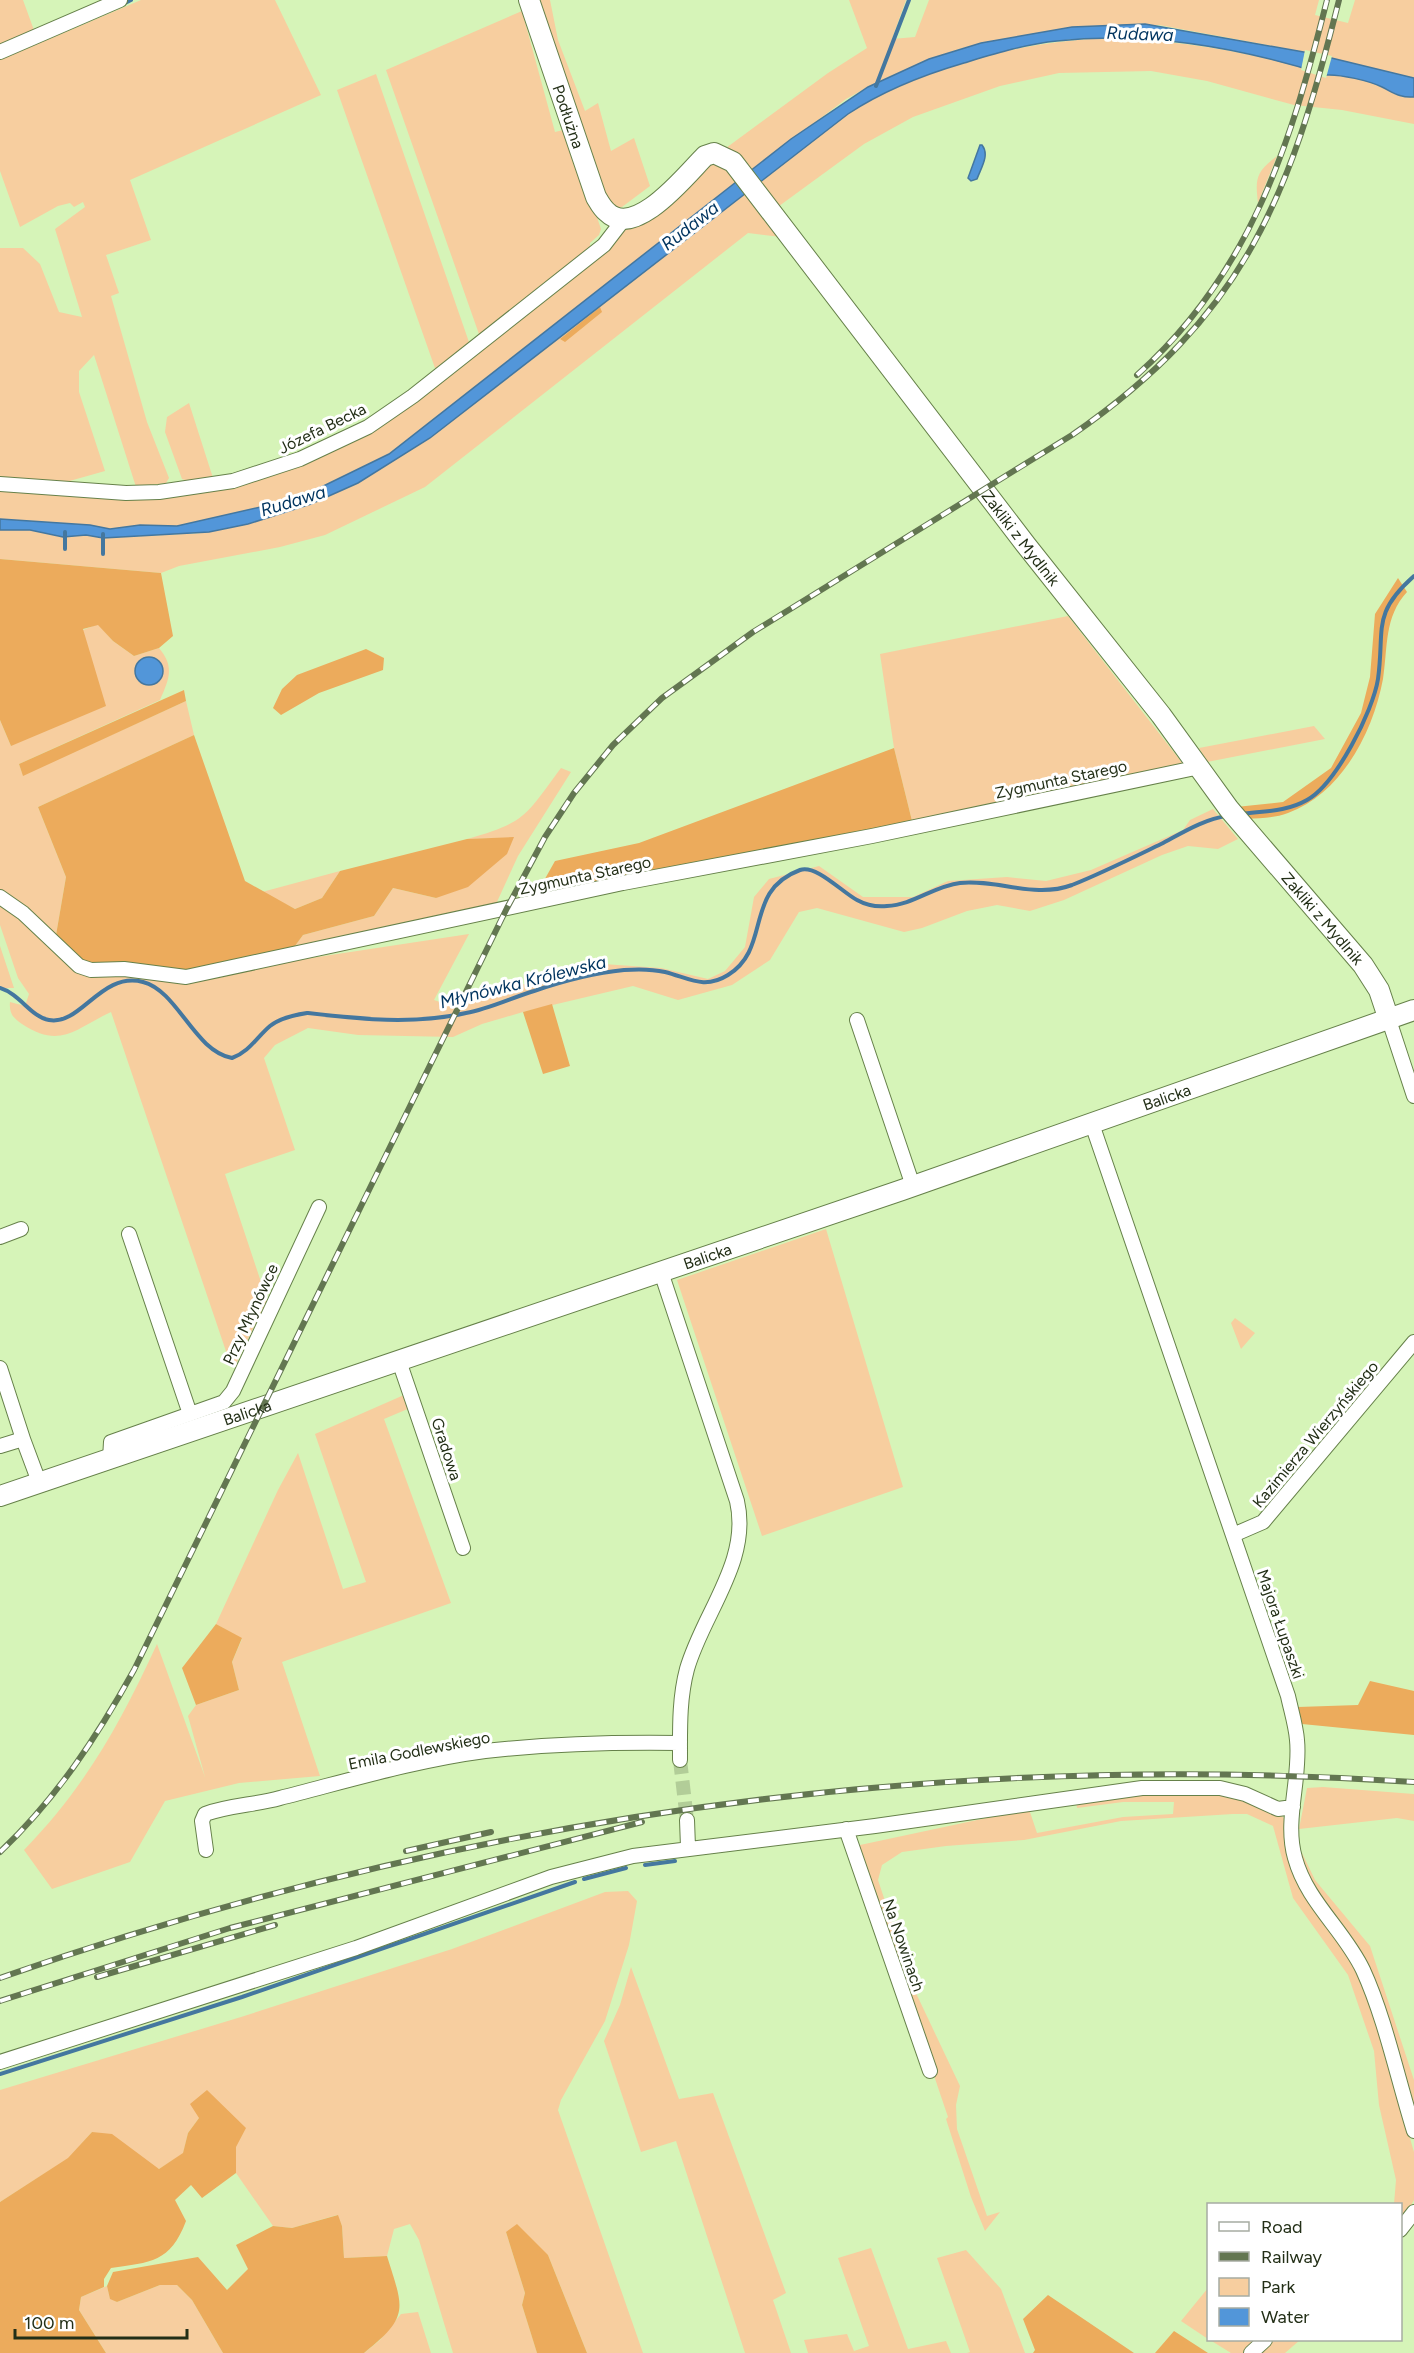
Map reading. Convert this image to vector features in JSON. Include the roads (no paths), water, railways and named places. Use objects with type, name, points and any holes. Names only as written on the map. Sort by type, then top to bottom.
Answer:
[{"type":"street","points":[[0,52],[120,0]]},
{"type":"street","name":"Podłużna","points":[[529,0],[596,197],[607,213],[624,219]]},
{"type":"street","name":"Zakliki z Mydlnik","points":[[624,219],[642,213],[664,198],[705,156],[714,153],[733,162],[1200,767],[1232,813],[1363,965],[1379,990],[1389,1020]]},
{"type":"street","name":"Józefa Becka","points":[[0,484],[126,493],[159,492],[233,481],[300,459],[368,427],[413,396],[604,245],[624,219]]},
{"type":"street","name":"Zygmunta Starego","points":[[0,897],[23,913],[79,966],[91,970],[124,969],[186,977],[623,883],[872,836],[1200,767]]},
{"type":"street","name":"Balicka","points":[[0,1496],[913,1186],[1414,1010]]},
{"type":"street","points":[[857,1020],[913,1186]]},
{"type":"street","points":[[1389,1020],[1414,1096]]},
{"type":"street","name":"Majora Łupaszki","points":[[1092,1124],[1288,1696],[1298,1741],[1293,1807],[1293,1855],[1313,1899],[1340,1932],[1363,1970],[1378,2010],[1414,2131]]},
{"type":"street","name":"Przy Młynówce","points":[[110,1459],[111,1442],[224,1402],[232,1391],[319,1207]]},
{"type":"street","points":[[0,1237],[21,1229]]},
{"type":"street","points":[[129,1234],[190,1414]]},
{"type":"street","points":[[661,1272],[737,1501],[742,1530],[728,1574],[687,1670],[681,1698],[680,1760]]},
{"type":"street","name":"Kazimierza Wierzyńskiego","points":[[1233,1535],[1263,1522],[1414,1342]]},
{"type":"street","name":"Gradowa","points":[[399,1361],[463,1548]]},
{"type":"street","points":[[0,1368],[39,1482]]},
{"type":"street","points":[[0,1446],[23,1439]]},
{"type":"street","name":"Emila Godlewskiego","points":[[206,1850],[202,1821],[205,1814],[243,1803],[279,1798],[417,1764],[484,1752],[586,1743],[680,1743]]},
{"type":"street","points":[[0,2062],[356,1948],[551,1877],[633,1856],[1142,1788],[1220,1788],[1245,1794],[1278,1809],[1293,1807]]},
{"type":"street","points":[[687,1820],[688,1847]]},
{"type":"street","name":"Na Nowinach","points":[[846,1829],[930,2071]]},
{"type":"street","points":[[1402,2229],[1414,2212]]},
{"type":"street","points":[[1251,2353],[1264,2341]]},
{"type":"water","name":"Rudawa","points":[[1145,24],[1315,54],[1414,78],[1414,97],[1401,96],[1363,80],[1326,75],[1261,57],[1159,40],[1091,38],[1045,42],[949,68],[890,90],[848,114],[430,438],[358,483],[311,504],[248,524],[209,532],[103,538],[86,535],[63,537],[30,530],[0,530],[0,519],[90,525],[110,529],[140,525],[177,526],[278,503],[307,494],[389,454],[791,139],[868,87],[929,59],[981,43],[1072,27]]},
{"type":"water","points":[[980,145],[985,153],[984,162],[977,179],[971,181],[968,178]]},
{"type":"water","points":[[149,657],[159,661],[163,671],[159,681],[149,685],[139,681],[135,671],[139,661]]},
{"type":"waterway","points":[[123,4],[131,0]]},
{"type":"waterway","points":[[876,86],[909,0]]},
{"type":"waterway","points":[[65,532],[65,549]]},
{"type":"waterway","points":[[103,534],[103,554]]},
{"type":"waterway","name":"Młynówka Królewska","points":[[1241,814],[1275,810],[1299,804],[1318,792],[1330,779],[1352,746],[1375,693],[1382,623],[1386,612],[1400,589],[1414,576]]},
{"type":"waterway","name":"Młynówka Królewska","points":[[0,988],[14,995],[37,1015],[49,1020],[61,1020],[115,984],[128,981],[143,982],[166,997],[207,1044],[219,1053],[232,1058],[248,1048],[274,1023],[287,1017],[307,1013],[386,1020],[446,1017],[483,1009],[567,981],[624,970],[660,971],[689,980],[711,982],[728,975],[741,964],[750,950],[764,905],[771,891],[782,879],[800,870],[814,871],[857,900],[879,906],[897,905],[960,883],[1044,890],[1058,889],[1106,870],[1202,823],[1227,816]]},
{"type":"waterway","points":[[645,1865],[675,1861]]},
{"type":"waterway","points":[[584,1879],[626,1868]]},
{"type":"waterway","points":[[0,2074],[242,1997],[575,1882]]},
{"type":"tunnel","points":[[680,1760],[687,1820]]},
{"type":"railway","points":[[1137,375],[1176,335],[1210,293],[1238,249],[1281,155],[1298,105],[1327,0]]},
{"type":"railway","points":[[0,1852],[39,1811],[74,1766],[134,1670],[507,908],[545,837],[574,793],[613,745],[662,698],[753,632],[1072,435],[1131,390],[1180,344],[1220,297],[1252,246],[1279,192],[1301,134],[1339,0]]},
{"type":"railway","points":[[0,1978],[172,1922],[346,1875],[521,1837],[697,1808],[874,1788],[1053,1777],[1233,1775],[1414,1782]]},
{"type":"railway","points":[[0,2001],[230,1928],[642,1822]]},
{"type":"railway","points":[[406,1851],[491,1832]]},
{"type":"railway","points":[[97,1977],[275,1925]]}]
